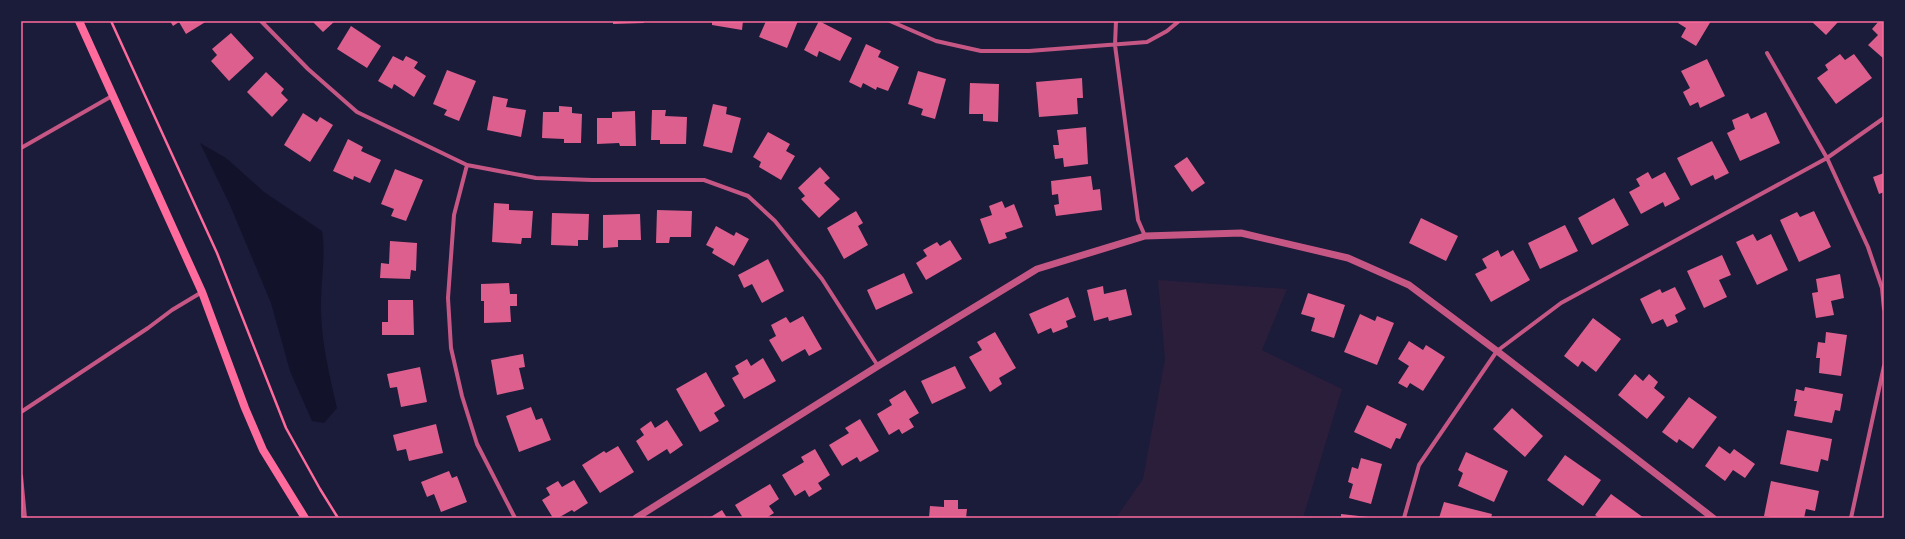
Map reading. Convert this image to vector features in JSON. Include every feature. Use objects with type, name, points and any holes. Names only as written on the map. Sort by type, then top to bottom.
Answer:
[{"type":"main road","points":[[79,21],[202,292],[245,408],[263,450],[305,518]]},
{"type":"street","points":[[261,21],[308,69],[357,112],[467,165],[536,178],[592,180],[704,180],[748,196],[775,221],[822,279],[878,366]]},
{"type":"street","points":[[890,21],[936,41],[981,52],[1029,52],[1147,42],[1168,31],[1179,21]]},
{"type":"street","points":[[1116,21],[1116,45],[1138,220],[1145,236]]},
{"type":"street","points":[[1767,53],[1827,158],[1868,247],[1882,288],[1884,309]]},
{"type":"street","points":[[21,148],[112,96]]},
{"type":"street","points":[[1404,518],[1419,465],[1497,351],[1561,303],[1827,158],[1884,118]]},
{"type":"street","points":[[467,165],[454,215],[448,298],[451,348],[462,396],[476,444],[515,518]]},
{"type":"street","points":[[636,518],[878,366],[1037,269],[1145,236],[1241,233],[1348,258],[1409,285],[1713,518]]},
{"type":"street","points":[[21,412],[148,328],[172,310],[202,292]]},
{"type":"street","points":[[1851,518],[1884,366]]},
{"type":"street","points":[[21,476],[25,518]]},
{"type":"path","points":[[111,21],[217,253],[286,428],[320,490],[338,518]]},
{"type":"shaded area","points":[[200,143],[226,158],[264,192],[322,231],[324,249],[321,302],[322,328],[328,368],[337,408],[324,423],[312,421],[290,371],[271,303],[230,205]]},
{"type":"shaded area","points":[[1158,280],[1287,289],[1262,350],[1342,389],[1303,518],[1116,518],[1143,479],[1165,359]]},
{"type":"building","points":[[170,21],[207,21],[186,34],[179,22],[173,26]]},
{"type":"building","points":[[312,21],[335,21],[323,32]]},
{"type":"building","points":[[613,21],[644,21],[644,23],[613,24]]},
{"type":"building","points":[[712,21],[743,21],[742,30],[712,25]]},
{"type":"building","points":[[766,21],[798,21],[787,48],[759,37]]},
{"type":"building","points":[[819,21],[852,38],[840,61],[819,51],[817,57],[804,50]]},
{"type":"building","points":[[1679,21],[1711,21],[1696,46],[1681,37],[1686,28],[1678,23]]},
{"type":"building","points":[[1811,21],[1839,21],[1826,35]]},
{"type":"building","points":[[1879,21],[1884,22],[1884,59],[1868,45],[1878,35],[1872,29]]},
{"type":"building","points":[[351,26],[381,46],[367,68],[337,49]]},
{"type":"building","points":[[231,33],[254,58],[229,81],[211,61],[217,55],[212,49]]},
{"type":"building","points":[[866,44],[881,51],[878,57],[899,67],[888,91],[877,87],[876,90],[863,83],[861,88],[849,82]]},
{"type":"building","points":[[1840,54],[1845,60],[1854,54],[1872,78],[1836,104],[1817,78],[1828,70],[1825,65]]},
{"type":"building","points":[[393,56],[403,61],[406,56],[418,62],[414,68],[426,76],[414,97],[394,84],[392,89],[378,81]]},
{"type":"building","points":[[1707,59],[1725,96],[1700,108],[1698,102],[1690,106],[1683,92],[1690,88],[1681,71]]},
{"type":"building","points":[[447,70],[476,81],[459,121],[444,115],[447,110],[433,104]]},
{"type":"building","points":[[918,71],[946,79],[935,119],[921,115],[923,109],[908,104]]},
{"type":"building","points":[[266,72],[284,89],[281,93],[288,100],[272,117],[247,92]]},
{"type":"building","points":[[1082,78],[1083,98],[1077,98],[1078,114],[1039,117],[1036,82]]},
{"type":"building","points":[[970,83],[999,84],[998,122],[983,121],[983,114],[969,114]]},
{"type":"building","points":[[493,96],[508,99],[506,107],[526,110],[521,137],[487,130]]},
{"type":"building","points":[[713,104],[727,107],[726,114],[741,118],[732,153],[703,146]]},
{"type":"building","points":[[559,106],[572,107],[572,113],[582,114],[581,143],[564,143],[564,139],[542,138],[543,112],[559,112]]},
{"type":"building","points":[[652,110],[666,110],[665,116],[687,117],[686,144],[660,144],[660,140],[651,140]]},
{"type":"building","points":[[635,111],[636,146],[620,146],[619,143],[597,144],[597,118],[612,118],[612,112]]},
{"type":"building","points":[[1766,112],[1780,143],[1740,161],[1727,133],[1735,129],[1732,120],[1748,113],[1751,119]]},
{"type":"building","points":[[303,113],[317,122],[320,117],[333,125],[310,162],[284,145]]},
{"type":"building","points":[[1086,127],[1088,164],[1064,167],[1063,158],[1055,159],[1053,145],[1059,145],[1057,130]]},
{"type":"building","points":[[768,132],[790,144],[786,151],[795,156],[781,180],[759,167],[761,162],[753,157]]},
{"type":"building","points":[[348,139],[363,147],[361,151],[381,160],[370,183],[354,176],[353,180],[333,171]]},
{"type":"building","points":[[1712,141],[1729,173],[1715,180],[1713,175],[1691,186],[1677,158]]},
{"type":"building","points":[[1187,157],[1205,183],[1192,192],[1174,166]]},
{"type":"building","points":[[820,167],[830,178],[824,183],[840,199],[819,218],[801,199],[805,196],[798,188]]},
{"type":"building","points":[[395,169],[423,180],[406,221],[391,216],[394,209],[381,204]]},
{"type":"building","points":[[1648,172],[1652,179],[1665,172],[1680,199],[1665,207],[1663,202],[1641,214],[1629,192],[1640,186],[1636,179]]},
{"type":"building","points":[[1884,173],[1884,192],[1879,194],[1873,177]]},
{"type":"building","points":[[1091,176],[1093,190],[1100,189],[1102,210],[1056,216],[1054,205],[1059,204],[1058,194],[1052,195],[1051,181]]},
{"type":"building","points":[[1614,198],[1629,225],[1592,245],[1578,218]]},
{"type":"building","points":[[1002,201],[1005,208],[1014,204],[1023,227],[1005,233],[1007,238],[989,244],[980,219],[992,215],[989,206]]},
{"type":"building","points":[[494,203],[509,204],[509,210],[533,211],[531,238],[522,238],[521,244],[492,242]]},
{"type":"building","points":[[657,210],[692,211],[691,237],[670,237],[669,243],[656,243]]},
{"type":"building","points":[[856,211],[863,223],[858,226],[868,245],[844,259],[827,228]]},
{"type":"building","points":[[1814,211],[1831,247],[1799,262],[1780,220],[1797,212],[1800,217]]},
{"type":"building","points":[[552,213],[589,214],[588,240],[578,240],[578,246],[551,245]]},
{"type":"building","points":[[640,214],[641,240],[618,240],[618,247],[603,248],[603,215]]},
{"type":"building","points":[[1421,218],[1458,236],[1446,261],[1409,243]]},
{"type":"building","points":[[1565,225],[1578,251],[1540,269],[1528,243]]},
{"type":"building","points":[[716,226],[734,236],[736,232],[749,239],[734,266],[712,253],[714,249],[706,245]]},
{"type":"building","points":[[1753,234],[1757,241],[1771,234],[1788,270],[1757,285],[1736,242]]},
{"type":"building","points":[[950,240],[962,259],[926,280],[916,263],[927,256],[923,250],[937,242],[940,246]]},
{"type":"building","points":[[390,241],[417,243],[416,271],[411,270],[410,279],[380,278],[381,263],[389,264]]},
{"type":"building","points":[[1498,250],[1501,257],[1513,250],[1530,280],[1491,302],[1475,274],[1487,268],[1482,259]]},
{"type":"building","points":[[1722,255],[1731,275],[1719,280],[1727,297],[1704,308],[1687,271]]},
{"type":"building","points":[[768,259],[784,291],[762,303],[752,284],[744,288],[738,275]]},
{"type":"building","points":[[904,273],[913,293],[876,310],[867,290]]},
{"type":"building","points":[[1840,274],[1844,298],[1831,301],[1834,315],[1816,318],[1812,293],[1818,292],[1816,279]]},
{"type":"building","points":[[509,283],[510,294],[517,294],[517,306],[510,306],[511,322],[484,323],[484,301],[481,301],[481,284]]},
{"type":"building","points":[[1103,286],[1104,294],[1126,289],[1132,315],[1109,321],[1108,317],[1094,321],[1087,290]]},
{"type":"building","points":[[1675,287],[1686,309],[1675,315],[1678,322],[1667,327],[1663,319],[1652,324],[1640,299],[1660,289],[1662,293]]},
{"type":"building","points":[[1308,293],[1345,305],[1334,338],[1311,331],[1315,318],[1301,314]]},
{"type":"building","points":[[1068,297],[1076,317],[1066,321],[1068,327],[1053,333],[1051,328],[1038,334],[1029,314]]},
{"type":"building","points":[[388,300],[413,300],[414,335],[382,335],[382,322],[388,322]]},
{"type":"building","points":[[1360,314],[1375,321],[1377,316],[1394,323],[1377,365],[1344,352]]},
{"type":"building","points":[[803,316],[822,349],[809,356],[805,349],[782,362],[769,340],[776,336],[771,325],[786,317],[790,323]]},
{"type":"building","points":[[1593,318],[1621,339],[1596,372],[1582,361],[1578,367],[1564,356]]},
{"type":"building","points":[[995,332],[1016,368],[999,378],[1002,384],[990,392],[969,357],[982,350],[977,342]]},
{"type":"building","points":[[1826,332],[1847,335],[1841,376],[1819,373],[1820,358],[1816,358],[1818,342],[1825,343]]},
{"type":"building","points":[[1409,341],[1423,350],[1426,345],[1445,357],[1423,391],[1410,383],[1407,388],[1398,383],[1409,366],[1398,359]]},
{"type":"building","points":[[523,354],[525,367],[519,368],[524,389],[497,395],[491,360]]},
{"type":"building","points":[[763,358],[776,381],[744,399],[732,378],[739,374],[735,366],[747,359],[751,366]]},
{"type":"building","points":[[955,366],[966,388],[932,404],[921,381]]},
{"type":"building","points":[[420,367],[427,402],[401,407],[397,387],[390,388],[387,374]]},
{"type":"building","points":[[706,372],[725,406],[714,413],[719,421],[700,432],[676,389]]},
{"type":"building","points":[[1635,374],[1643,381],[1649,374],[1658,382],[1654,388],[1665,397],[1647,419],[1618,395]]},
{"type":"building","points":[[1805,387],[1843,394],[1840,411],[1835,410],[1832,423],[1794,416],[1797,401],[1794,401],[1796,389],[1804,391]]},
{"type":"building","points":[[905,390],[919,413],[909,419],[914,427],[902,434],[899,429],[889,435],[877,414],[892,405],[889,400]]},
{"type":"building","points":[[1689,397],[1717,417],[1693,449],[1679,439],[1677,443],[1662,432]]},
{"type":"building","points":[[1367,405],[1407,424],[1400,439],[1396,438],[1391,449],[1354,432]]},
{"type":"building","points":[[531,407],[536,420],[542,418],[551,440],[519,452],[506,416]]},
{"type":"building","points":[[1512,408],[1543,436],[1525,457],[1493,429]]},
{"type":"building","points":[[860,419],[879,451],[860,462],[857,457],[842,466],[829,445],[849,433],[845,428]]},
{"type":"building","points":[[667,420],[683,445],[670,454],[667,449],[648,461],[636,441],[644,435],[640,429],[651,421],[655,428]]},
{"type":"building","points":[[436,424],[443,453],[409,461],[406,449],[397,451],[393,435]]},
{"type":"building","points":[[1787,430],[1832,439],[1828,461],[1821,459],[1818,472],[1780,464]]},
{"type":"building","points":[[618,446],[634,472],[600,493],[582,465],[604,451],[606,453]]},
{"type":"building","points":[[1719,446],[1730,454],[1734,449],[1755,464],[1745,478],[1733,470],[1725,481],[1705,466]]},
{"type":"building","points":[[815,449],[830,475],[818,483],[822,489],[809,497],[805,490],[795,496],[782,475],[804,462],[801,457]]},
{"type":"building","points":[[1466,452],[1508,471],[1494,502],[1458,486],[1463,473],[1458,470]]},
{"type":"building","points":[[1565,455],[1601,480],[1583,506],[1547,480]]},
{"type":"building","points":[[1361,458],[1382,464],[1371,504],[1349,498],[1353,484],[1348,482],[1352,467],[1358,469]]},
{"type":"building","points":[[449,471],[452,478],[457,476],[467,502],[441,512],[434,494],[427,497],[421,482]]},
{"type":"building","points":[[574,480],[588,503],[574,512],[572,510],[558,518],[553,518],[542,500],[550,495],[546,488],[558,481],[562,487]]},
{"type":"building","points":[[1771,481],[1819,491],[1815,511],[1806,509],[1804,518],[1777,518],[1764,516]]},
{"type":"building","points":[[770,484],[779,499],[769,506],[774,513],[766,518],[743,518],[735,505]]},
{"type":"building","points":[[1611,494],[1644,518],[1599,518],[1595,515]]},
{"type":"building","points":[[944,500],[958,500],[958,509],[967,509],[966,518],[929,518],[930,506],[944,507]]},
{"type":"building","points":[[1444,502],[1492,514],[1491,518],[1439,518]]},
{"type":"building","points":[[722,510],[727,518],[709,518]]},
{"type":"building","points":[[1341,514],[1368,517],[1368,518],[1341,518]]}]
